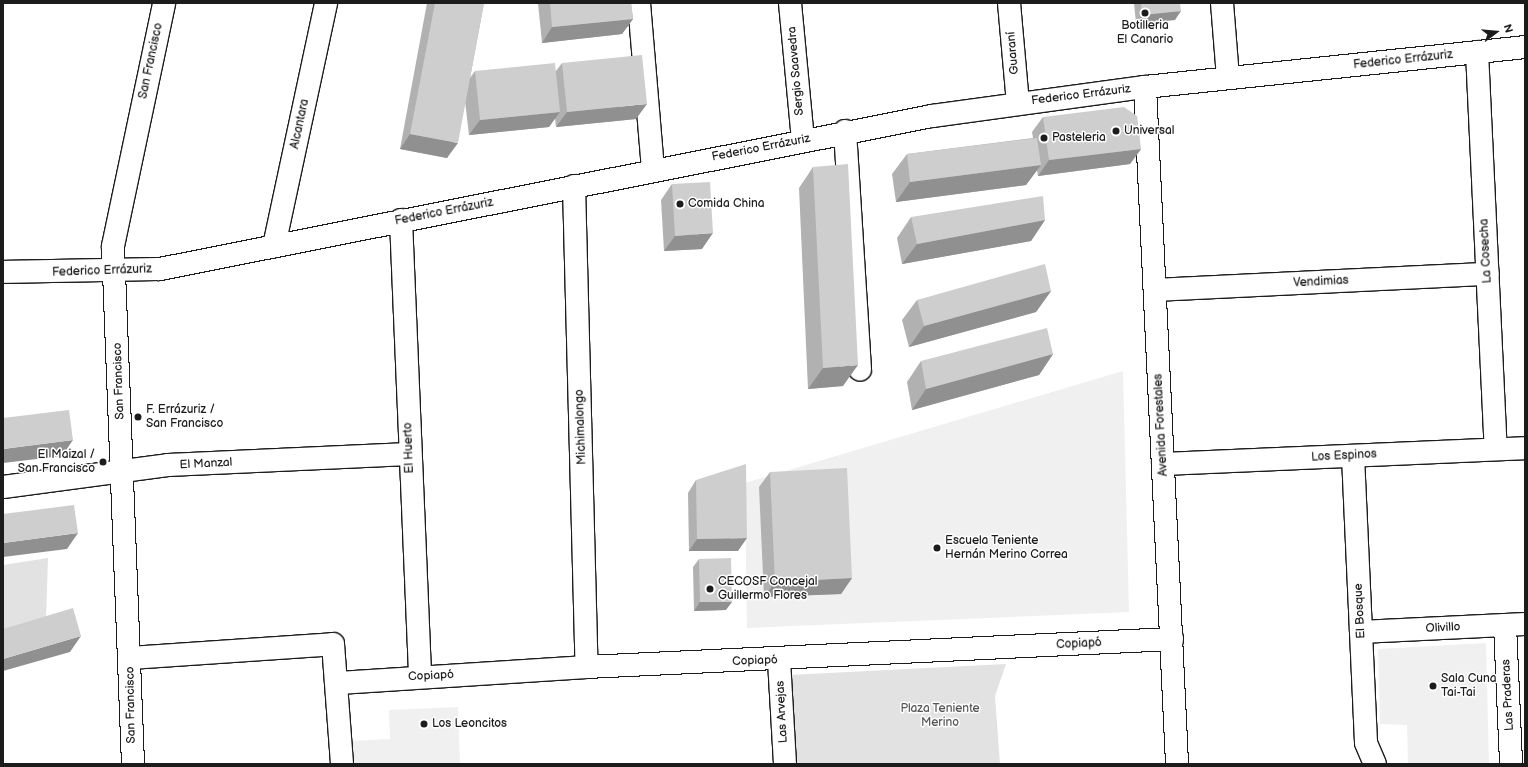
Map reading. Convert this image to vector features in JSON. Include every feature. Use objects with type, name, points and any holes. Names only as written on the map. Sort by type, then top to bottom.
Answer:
[{"type":"street","name":"San Francisco","points":[[133,764],[130,658],[113,272],[115,232],[164,3]]},
{"type":"street","name":"Alcantara","points":[[274,246],[326,3]]},
{"type":"street","points":[[639,3],[654,170]]},
{"type":"street","name":"Sergio Saavedra","points":[[790,3],[803,140]]},
{"type":"street","name":"Guaraní","points":[[1009,3],[1018,103]]},
{"type":"street","points":[[1222,3],[1228,78]]},
{"type":"street","name":"Federico Errázuriz","points":[[3,272],[113,272],[160,269],[845,131],[1018,103],[1145,87],[1525,47]]},
{"type":"street","name":"La Cosecha","points":[[1477,52],[1496,450]]},
{"type":"street","name":"Avenida Forestales","points":[[1145,87],[1178,764]]},
{"type":"street","points":[[845,131],[860,370]]},
{"type":"street","name":"Michimalongo","points":[[574,186],[587,667]]},
{"type":"street","name":"El Huerto","points":[[401,220],[409,454],[420,676]]},
{"type":"street","name":"Vendimias","points":[[1155,290],[1488,274]]},
{"type":"street","name":"Los Espinos","points":[[1163,464],[1525,448]]},
{"type":"street","name":"El Manzal","points":[[3,486],[122,473],[168,465],[409,454]]},
{"type":"street","name":"El Bosque","points":[[1353,456],[1366,743],[1375,764]]},
{"type":"street","name":"Olivillo","points":[[1361,632],[1515,625]]},
{"type":"street","name":"Las Praderas","points":[[1511,764],[1515,625]]},
{"type":"street","name":"Copiapó","points":[[338,683],[420,676],[587,667],[779,660],[1172,639]]},
{"type":"street","points":[[130,658],[333,644],[338,683],[342,764]]},
{"type":"street","name":"Las Arvejas","points":[[779,660],[785,764]]},
{"type":"shaded area","name":"Escuela Teniente Hernán Merino Correa","points":[[1123,371],[1129,612],[747,628],[745,483]]},
{"type":"shaded area","name":"Sala Cuna Tai-Tai","points":[[1486,643],[1489,764],[1408,764],[1407,725],[1380,724],[1378,649]]},
{"type":"shaded area","name":"Los Leoncitos","points":[[458,707],[460,764],[352,764],[351,741],[390,739],[389,710]]},
{"type":"green space","points":[[48,558],[46,620],[3,633],[3,565]]},
{"type":"green space","name":"Plaza Teniente Merino","points":[[1006,664],[995,696],[1000,764],[793,764],[789,675]]},
{"type":"building","points":[[435,3],[484,3],[458,143],[410,134]]},
{"type":"building","points":[[550,3],[631,3],[633,19],[552,27]]},
{"type":"building","points":[[1141,3],[1180,3],[1181,11],[1142,15]]},
{"type":"building","points":[[642,55],[647,104],[567,112],[562,63]]},
{"type":"building","points":[[555,63],[560,112],[480,120],[475,71]]},
{"type":"building","points":[[1124,107],[1137,116],[1141,149],[1049,160],[1043,117]]},
{"type":"building","points":[[1037,138],[1041,165],[910,182],[907,154]]},
{"type":"building","points":[[848,164],[858,365],[823,368],[813,167]]},
{"type":"building","points":[[710,182],[713,233],[675,236],[672,184]]},
{"type":"building","points":[[1043,196],[1045,220],[917,244],[911,217]]},
{"type":"building","points":[[1045,264],[1051,291],[924,326],[917,300]]},
{"type":"building","points":[[1047,328],[1053,354],[926,389],[921,361]]},
{"type":"building","points":[[69,410],[73,440],[3,449],[3,418]]},
{"type":"building","points":[[746,464],[747,538],[697,539],[696,480]]},
{"type":"building","points":[[847,468],[852,578],[775,582],[770,472]]},
{"type":"building","points":[[74,505],[78,533],[3,543],[3,514]]},
{"type":"building","name":"CECOSF Concejal Guillermo Flores","points":[[731,558],[732,602],[700,602],[699,559]]},
{"type":"building","points":[[73,608],[81,636],[3,659],[3,629]]},
{"type":"place","name":"Botilleria El Canario","points":[[1145,13]]},
{"type":"place","name":"Universal","points":[[1116,131]]},
{"type":"place","name":"Pasteleria","points":[[1044,138]]},
{"type":"place","name":"Comida China","points":[[680,204]]},
{"type":"place","name":"F. Errázuriz / San Francisco","points":[[138,417]]},
{"type":"place","name":"El Maizal / San Francisco","points":[[103,462]]},
{"type":"place","name":"Escuela Teniente Hernán Merino Correa","points":[[937,548]]},
{"type":"place","name":"CECOSF Concejal Guillermo Flores","points":[[710,589]]},
{"type":"place","name":"Sala Cuna Tai-Tai","points":[[1433,686]]},
{"type":"place","name":"Los Leoncitos","points":[[424,724]]}]
